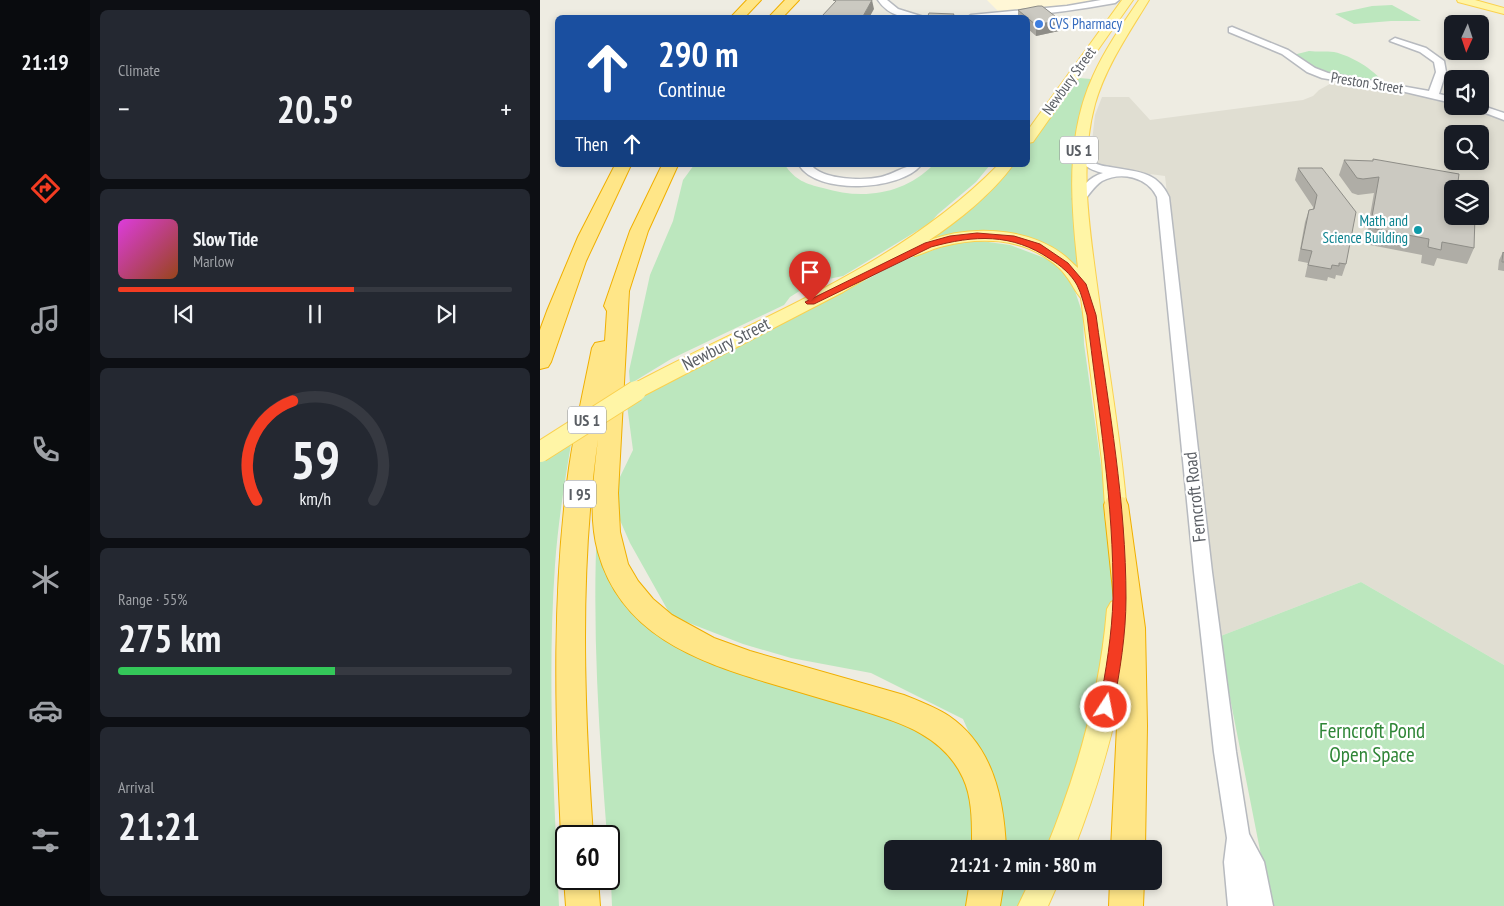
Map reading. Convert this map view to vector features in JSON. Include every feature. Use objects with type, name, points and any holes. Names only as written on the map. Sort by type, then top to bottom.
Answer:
[{"type":"highway","points":[[739,15],[754,0]]},
{"type":"highway","points":[[777,15],[792,0]]},
{"type":"highway","points":[[540,307],[622,167]]},
{"type":"highway","name":"I 95","points":[[577,825],[571,693],[573,571],[590,414],[601,360],[619,290],[647,213],[669,167]]},
{"type":"highway","points":[[540,362],[570,273],[606,196]]},
{"type":"highway","points":[[619,290],[608,463],[607,524],[616,565],[630,592],[662,624],[696,645],[737,661],[898,707],[936,725],[960,746],[984,789],[988,840]]},
{"type":"highway","points":[[1116,505],[1131,628],[1132,726],[1128,840]]},
{"type":"highway","points":[[582,890],[583,906]]},
{"type":"highway","points":[[983,906],[986,890]]},
{"type":"highway","points":[[1126,906],[1127,890]]},
{"type":"main road","name":"Newbury Street","points":[[1030,136],[1128,0]]},
{"type":"main road","name":"Newbury Street","points":[[1064,840],[1097,746],[1114,668],[1120,599],[1116,505],[1079,199],[1080,149],[1088,104],[1099,74],[1144,0]]},
{"type":"main road","points":[[1462,0],[1504,11]]},
{"type":"main road","points":[[1490,0],[1504,4]]},
{"type":"main road","name":"Newbury Street","points":[[540,452],[636,391],[694,359],[844,285],[896,255],[941,224],[976,195],[1004,167]]},
{"type":"main road","points":[[844,285],[918,249],[940,242],[964,236],[1003,236],[1037,246],[1065,265],[1082,284],[1092,315]]},
{"type":"main road","points":[[1033,906],[1041,890]]},
{"type":"street","points":[[882,0],[885,6],[893,11],[910,15]]},
{"type":"street","points":[[998,15],[1083,7],[1115,0]]},
{"type":"street","points":[[1083,7],[1110,9],[1116,16]]},
{"type":"street","name":"Preston Street","points":[[1232,30],[1286,52],[1311,70],[1326,76],[1402,88],[1444,98]]},
{"type":"street","points":[[1395,41],[1423,50],[1439,61],[1442,72],[1433,95]]},
{"type":"street","points":[[1489,112],[1504,117]]},
{"type":"street","name":"Ferncroft Road","points":[[1080,149],[1086,161],[1092,166],[1131,174],[1154,183],[1162,191],[1203,572],[1225,752],[1238,838],[1235,862],[1240,906]]},
{"type":"street","points":[[807,167],[812,173],[823,177],[849,183],[866,184],[897,176],[912,167]]},
{"type":"street","name":"Ferncroft Road","points":[[1079,199],[1092,182],[1099,178],[1113,174],[1131,174]]},
{"type":"street","name":"Ferncroft Road","points":[[1238,838],[1253,862],[1261,906]]},
{"type":"shaded area","points":[[987,0],[1104,0],[1046,10],[1001,14]]},
{"type":"shaded area","points":[[1337,80],[1423,94],[1444,100],[1444,115],[1489,114],[1504,119],[1504,665],[1361,582],[1218,637],[1165,176],[1098,166],[1090,159],[1095,115],[1102,97],[1129,97],[1150,120],[1303,100],[1313,96],[1319,90]]},
{"type":"green space","points":[[1392,5],[1421,21],[1354,24],[1335,14],[1372,6]]},
{"type":"green space","points":[[1309,51],[1334,52],[1348,57],[1368,68],[1384,83],[1312,72],[1295,57],[1297,54]]},
{"type":"green space","points":[[1079,78],[1091,79],[1081,111],[1078,267],[1011,235],[923,244],[1011,167],[1030,167],[1030,143]]},
{"type":"green space","points":[[693,167],[787,167],[801,181],[811,185],[838,192],[867,194],[895,189],[909,183],[931,167],[988,167],[976,182],[930,223],[843,276],[814,282],[790,297],[784,305],[671,359],[630,384],[629,371],[650,275],[673,221],[683,180]]},
{"type":"green space","points":[[981,241],[1010,245],[1050,260],[1072,282],[1083,315],[1084,344],[1106,501],[1113,587],[1108,657],[1098,719],[1053,840],[1000,840],[978,753],[963,719],[871,673],[791,658],[743,644],[671,616],[630,543],[619,518],[619,479],[633,450],[627,405],[755,336],[901,261],[954,243]]},
{"type":"green space","points":[[572,438],[558,533],[553,608],[551,693],[555,825],[555,890],[558,890],[559,906],[540,906],[540,460]]},
{"type":"green space","points":[[597,525],[630,608],[913,720],[961,760],[980,840],[884,840],[884,890],[976,890],[973,906],[612,906],[611,890],[620,890],[620,825],[606,825],[597,681]]},
{"type":"green space","name":"Ferncroft Pond Open Space","points":[[1361,582],[1504,665],[1504,906],[1271,906],[1218,637]]},
{"type":"green space","points":[[996,890],[1031,890],[1022,906],[993,906]]},
{"type":"building","points":[[833,0],[872,0],[864,15],[823,15],[836,1]]},
{"type":"building","points":[[1042,6],[1060,20],[1036,25],[1030,20],[1030,15],[1024,15],[1018,10]]},
{"type":"building","points":[[929,13],[954,14],[954,15],[928,15]]},
{"type":"building","points":[[1373,159],[1459,174],[1458,180],[1444,180],[1444,225],[1475,225],[1474,248],[1442,242],[1441,250],[1428,247],[1429,239],[1370,228],[1379,177],[1357,178],[1344,160],[1373,161]]},
{"type":"building","points":[[1298,168],[1322,168],[1356,212],[1346,264],[1332,265],[1331,269],[1308,265],[1312,251],[1301,249],[1309,210],[1314,209],[1317,195]]},
{"type":"place","name":"CVS Pharmacy","points":[[1039,24]]},
{"type":"place","name":"Math and Science Building","points":[[1418,230]]},
{"type":"route","points":[[810,302],[928,245],[964,236],[977,235],[1003,236],[1029,242],[1052,254],[1082,284],[1092,315],[1116,505],[1119,556],[1120,599],[1114,668],[1106,707]]}]
